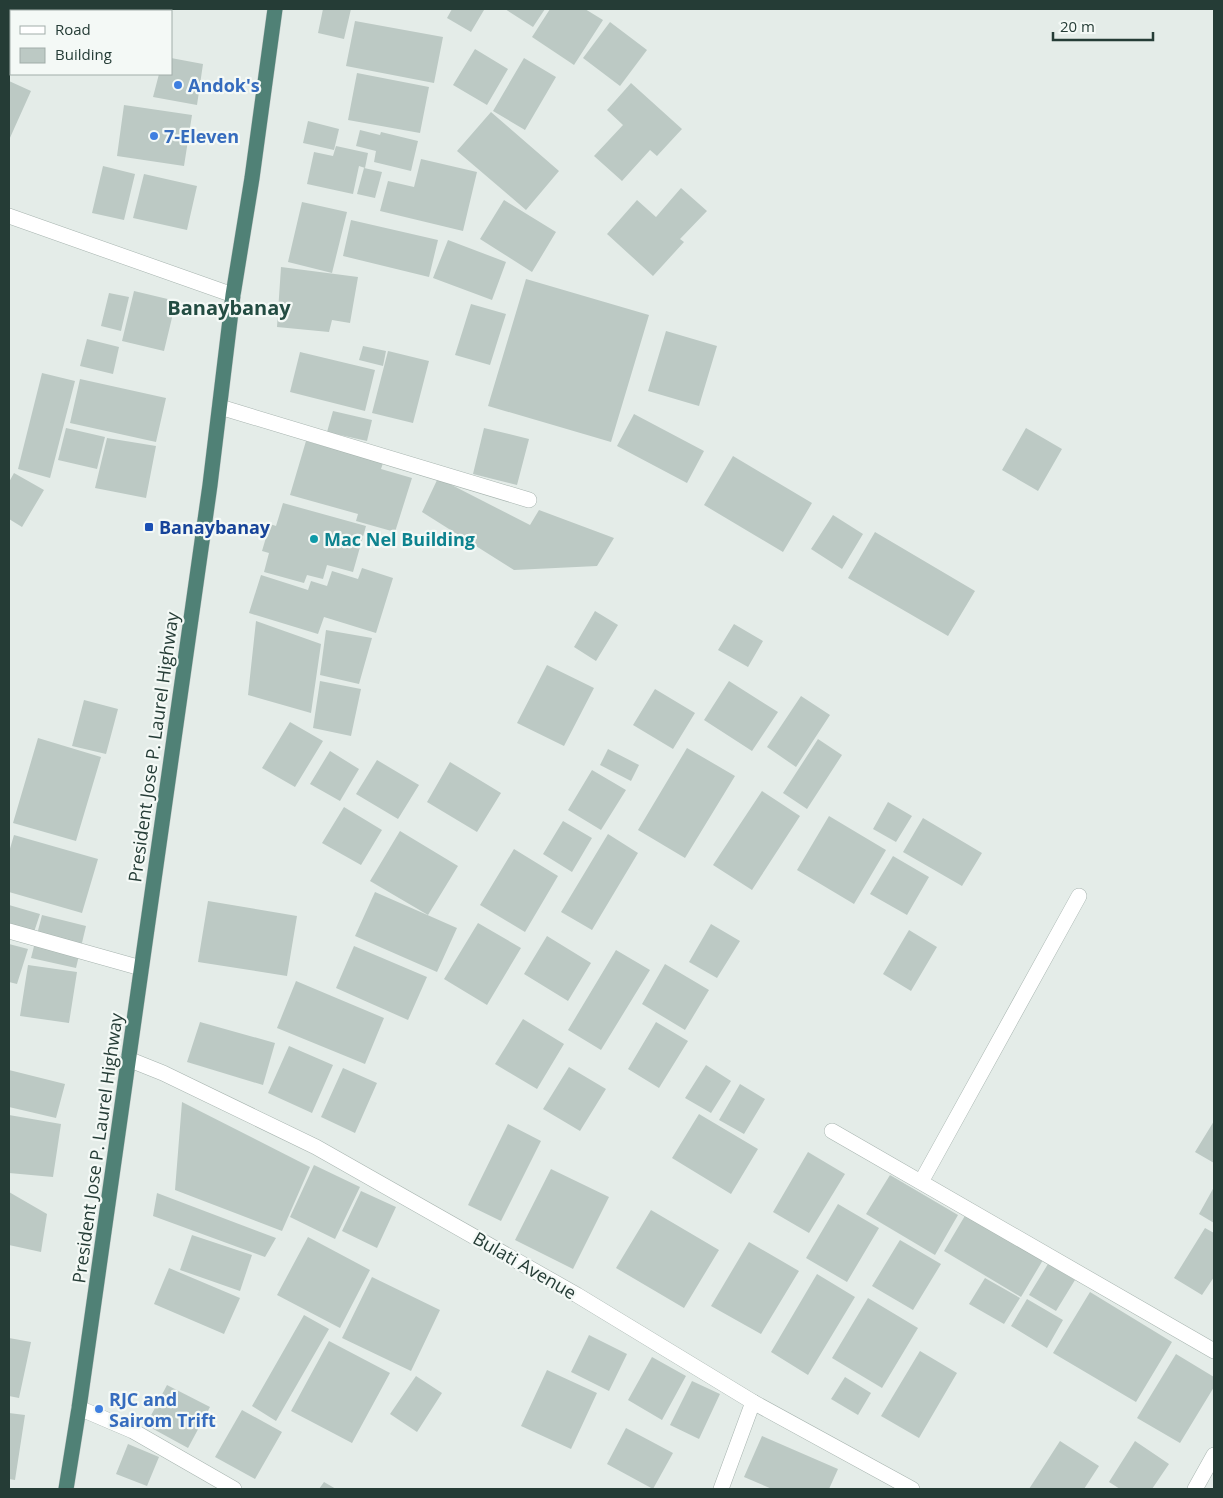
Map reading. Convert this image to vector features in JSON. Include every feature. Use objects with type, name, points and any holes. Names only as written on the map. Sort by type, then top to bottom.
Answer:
[{"type":"highway","name":"President Jose P. Laurel Highway","points":[[66,1489],[80,1408],[274,9]]},
{"type":"street","points":[[9,216],[233,295]]},
{"type":"street","points":[[220,407],[529,500]]},
{"type":"street","points":[[921,1182],[1079,896]]},
{"type":"street","points":[[9,932],[141,968]]},
{"type":"street","name":"Bulati Avenue","points":[[128,1059],[163,1073],[316,1146],[577,1295],[753,1402],[912,1489]]},
{"type":"street","points":[[832,1131],[1214,1351]]},
{"type":"street","points":[[721,1489],[753,1402]]},
{"type":"street","points":[[80,1408],[133,1431],[234,1489]]},
{"type":"street","points":[[1195,1489],[1214,1455]]},
{"type":"building","points":[[9,9],[38,10],[10,10],[9,33]]},
{"type":"building","points":[[323,9],[351,9],[344,39],[318,33]]},
{"type":"building","points":[[452,9],[484,10],[471,32],[447,18]]},
{"type":"building","points":[[505,9],[545,9],[533,27]]},
{"type":"building","points":[[550,9],[585,9],[603,20],[574,65],[532,37]]},
{"type":"building","points":[[355,21],[443,37],[434,83],[346,66]]},
{"type":"building","points":[[610,22],[647,50],[620,86],[583,58]]},
{"type":"building","points":[[475,49],[508,69],[487,105],[453,85]]},
{"type":"building","name":"Andok's","points":[[172,58],[203,64],[197,105],[153,97],[159,75],[172,75]]},
{"type":"building","points":[[524,58],[556,77],[525,130],[493,111]]},
{"type":"building","points":[[357,73],[429,87],[420,133],[348,120]]},
{"type":"building","points":[[9,81],[31,91],[9,140]]},
{"type":"building","points":[[631,83],[682,129],[657,156],[650,150],[622,181],[594,156],[623,125],[607,110]]},
{"type":"building","name":"7-Eleven","points":[[124,105],[192,115],[184,166],[117,156]]},
{"type":"building","points":[[491,112],[559,171],[526,210],[457,151]]},
{"type":"building","points":[[308,121],[339,129],[334,150],[303,143]]},
{"type":"building","points":[[360,130],[380,135],[381,132],[418,141],[411,171],[374,162],[376,151],[356,146]]},
{"type":"building","points":[[336,146],[368,153],[365,168],[359,166],[353,194],[307,184],[314,152],[333,156]]},
{"type":"building","points":[[421,159],[477,172],[463,231],[380,211],[388,181],[414,187]]},
{"type":"building","points":[[103,166],[135,174],[124,220],[92,213]]},
{"type":"building","points":[[364,168],[382,172],[375,198],[357,194]]},
{"type":"building","points":[[144,174],[197,186],[187,230],[133,218]]},
{"type":"building","points":[[681,188],[707,211],[680,239],[684,242],[653,276],[607,234],[637,200],[656,217]]},
{"type":"building","points":[[504,200],[556,232],[532,272],[480,239]]},
{"type":"building","points":[[302,202],[347,212],[332,273],[288,262]]},
{"type":"building","points":[[351,220],[438,240],[429,277],[343,256]]},
{"type":"building","points":[[448,240],[506,262],[492,300],[433,278]]},
{"type":"building","points":[[281,267],[358,277],[350,323],[332,320],[329,332],[277,327]]},
{"type":"building","points":[[526,279],[649,315],[611,442],[488,406]]},
{"type":"building","points":[[134,291],[176,301],[164,351],[122,341]]},
{"type":"building","points":[[109,293],[129,297],[121,331],[101,326]]},
{"type":"building","points":[[471,304],[506,314],[490,365],[455,355]]},
{"type":"building","points":[[666,331],[717,346],[699,406],[648,391]]},
{"type":"building","points":[[87,339],[119,347],[113,374],[80,366]]},
{"type":"building","points":[[363,346],[386,351],[383,366],[359,360]]},
{"type":"building","points":[[388,351],[429,361],[413,423],[372,413]]},
{"type":"building","points":[[300,352],[375,370],[365,411],[290,392]]},
{"type":"building","points":[[42,373],[75,381],[50,478],[18,469]]},
{"type":"building","points":[[80,379],[166,398],[156,442],[70,423]]},
{"type":"building","points":[[333,411],[372,420],[367,441],[327,432]]},
{"type":"building","points":[[634,414],[704,451],[687,483],[617,446]]},
{"type":"building","points":[[66,428],[105,437],[97,469],[58,460]]},
{"type":"building","points":[[484,428],[529,439],[517,485],[473,474]]},
{"type":"building","points":[[1026,428],[1062,449],[1038,491],[1002,470]]},
{"type":"building","points":[[107,438],[156,446],[146,498],[95,488]]},
{"type":"building","points":[[306,441],[383,463],[381,469],[412,478],[395,532],[356,521],[358,514],[290,495]]},
{"type":"building","points":[[733,456],[812,503],[783,552],[704,505]]},
{"type":"building","points":[[14,473],[44,490],[22,527],[9,519],[9,482]]},
{"type":"building","points":[[438,478],[530,525],[539,510],[614,538],[597,566],[514,570],[422,512]]},
{"type":"building","name":"Mac Nel Building","points":[[283,503],[366,526],[353,572],[327,565],[323,579],[307,575],[304,583],[264,572],[269,553],[262,551],[270,524],[276,526]]},
{"type":"building","points":[[833,515],[863,534],[842,569],[811,549]]},
{"type":"building","points":[[875,532],[975,591],[948,636],[848,578]]},
{"type":"building","points":[[362,568],[393,578],[376,633],[324,617],[318,634],[249,613],[261,575],[308,590],[311,581],[327,586],[332,571],[358,579]]},
{"type":"building","points":[[595,611],[618,625],[596,661],[574,647]]},
{"type":"building","points":[[256,621],[321,644],[311,713],[248,695]]},
{"type":"building","points":[[734,624],[763,641],[748,667],[718,650]]},
{"type":"building","points":[[326,630],[372,638],[359,684],[320,675]]},
{"type":"building","points":[[547,665],[594,688],[564,746],[517,723]]},
{"type":"building","points":[[320,681],[361,689],[351,736],[313,728]]},
{"type":"building","points":[[729,681],[778,712],[752,751],[704,720]]},
{"type":"building","points":[[655,689],[695,713],[673,749],[633,725]]},
{"type":"building","points":[[801,696],[830,715],[796,767],[767,747]]},
{"type":"building","points":[[84,700],[118,709],[106,754],[72,746]]},
{"type":"building","points":[[290,722],[323,741],[295,787],[262,768]]},
{"type":"building","points":[[38,738],[101,757],[76,841],[13,823]]},
{"type":"building","points":[[818,739],[842,755],[807,809],[783,793]]},
{"type":"building","points":[[687,748],[735,776],[685,858],[638,830]]},
{"type":"building","points":[[608,749],[639,765],[631,781],[600,765]]},
{"type":"building","points":[[330,751],[359,769],[340,801],[310,784]]},
{"type":"building","points":[[377,760],[419,785],[398,819],[356,794]]},
{"type":"building","points":[[450,762],[501,793],[477,832],[427,802]]},
{"type":"building","points":[[592,770],[626,790],[601,830],[568,810]]},
{"type":"building","points":[[762,791],[800,816],[752,890],[713,865]]},
{"type":"building","points":[[888,802],[912,816],[896,842],[873,829]]},
{"type":"building","points":[[344,807],[382,830],[361,865],[322,843]]},
{"type":"building","points":[[829,816],[886,850],[854,904],[797,870]]},
{"type":"building","points":[[923,818],[982,853],[962,886],[903,852]]},
{"type":"building","points":[[563,821],[592,838],[572,872],[543,854]]},
{"type":"building","points":[[400,831],[458,866],[428,915],[370,881]]},
{"type":"building","points":[[608,834],[638,853],[592,930],[561,912]]},
{"type":"building","points":[[14,835],[98,859],[82,913],[9,892],[9,852]]},
{"type":"building","points":[[514,849],[558,876],[525,932],[480,905]]},
{"type":"building","points":[[893,856],[929,877],[907,915],[870,894]]},
{"type":"building","points":[[375,892],[457,928],[437,972],[355,936]]},
{"type":"building","points":[[208,901],[297,916],[287,976],[198,962]]},
{"type":"building","points":[[9,905],[40,914],[30,944],[9,938]]},
{"type":"building","points":[[42,915],[86,926],[76,968],[31,958]]},
{"type":"building","points":[[478,923],[521,948],[487,1005],[444,979]]},
{"type":"building","points":[[711,924],[740,941],[717,978],[689,962]]},
{"type":"building","points":[[909,930],[937,947],[911,991],[883,974]]},
{"type":"building","points":[[547,936],[591,963],[568,1001],[524,974]]},
{"type":"building","points":[[9,944],[28,949],[17,984],[9,982]]},
{"type":"building","points":[[354,946],[427,977],[408,1020],[336,988]]},
{"type":"building","points":[[616,950],[650,970],[601,1050],[568,1030]]},
{"type":"building","points":[[665,964],[709,990],[685,1030],[642,1004]]},
{"type":"building","points":[[28,965],[77,972],[69,1023],[20,1016]]},
{"type":"building","points":[[296,981],[384,1018],[365,1064],[277,1028]]},
{"type":"building","points":[[523,1019],[564,1044],[537,1089],[495,1064]]},
{"type":"building","points":[[200,1022],[275,1043],[263,1085],[187,1062]]},
{"type":"building","points":[[656,1022],[688,1041],[659,1088],[628,1069]]},
{"type":"building","points":[[289,1046],[333,1065],[312,1113],[268,1093]]},
{"type":"building","points":[[706,1065],[731,1081],[711,1113],[685,1098]]},
{"type":"building","points":[[569,1067],[606,1089],[580,1131],[543,1109]]},
{"type":"building","points":[[343,1068],[377,1083],[355,1133],[321,1117]]},
{"type":"building","points":[[9,1070],[65,1084],[56,1118],[9,1107]]},
{"type":"building","points":[[740,1084],[765,1099],[744,1134],[719,1120]]},
{"type":"building","points":[[182,1102],[310,1167],[282,1231],[175,1190]]},
{"type":"building","points":[[699,1114],[758,1149],[731,1194],[672,1158]]},
{"type":"building","points":[[9,1115],[61,1124],[53,1177],[9,1173]]},
{"type":"building","points":[[1214,1121],[1214,1163],[1195,1152]]},
{"type":"building","points":[[508,1124],[541,1141],[501,1221],[468,1205]]},
{"type":"building","points":[[808,1152],[845,1174],[809,1233],[773,1212]]},
{"type":"building","points":[[314,1165],[360,1187],[335,1239],[290,1217]]},
{"type":"building","points":[[551,1169],[609,1197],[573,1269],[515,1240]]},
{"type":"building","points":[[890,1175],[958,1215],[935,1255],[866,1214]]},
{"type":"building","points":[[1214,1187],[1214,1223],[1199,1214]]},
{"type":"building","points":[[361,1191],[396,1207],[377,1248],[342,1231]]},
{"type":"building","points":[[9,1192],[47,1214],[41,1252],[9,1245]]},
{"type":"building","points":[[157,1193],[276,1238],[265,1257],[153,1216]]},
{"type":"building","points":[[838,1204],[879,1228],[847,1282],[806,1258]]},
{"type":"building","points":[[651,1210],[719,1250],[684,1308],[616,1268]]},
{"type":"building","points":[[966,1214],[1043,1260],[1021,1297],[944,1251]]},
{"type":"building","points":[[1205,1228],[1214,1233],[1214,1277],[1202,1295],[1174,1278]]},
{"type":"building","points":[[192,1235],[252,1255],[240,1291],[180,1270]]},
{"type":"building","points":[[308,1237],[370,1270],[340,1328],[277,1295]]},
{"type":"building","points":[[900,1240],[941,1264],[913,1310],[872,1286]]},
{"type":"building","points":[[749,1242],[799,1271],[761,1334],[711,1306]]},
{"type":"building","points":[[1048,1264],[1075,1280],[1056,1311],[1029,1295]]},
{"type":"building","points":[[169,1268],[240,1298],[224,1334],[154,1304]]},
{"type":"building","points":[[817,1274],[855,1297],[808,1375],[771,1352]]},
{"type":"building","points":[[372,1277],[440,1310],[411,1371],[342,1338]]},
{"type":"building","points":[[985,1278],[1020,1298],[1004,1324],[969,1304]]},
{"type":"building","points":[[1090,1292],[1172,1342],[1136,1402],[1053,1353]]},
{"type":"building","points":[[868,1298],[918,1328],[882,1388],[832,1358]]},
{"type":"building","points":[[1027,1299],[1063,1320],[1047,1348],[1011,1326]]},
{"type":"building","points":[[304,1315],[329,1329],[276,1421],[252,1406]]},
{"type":"building","points":[[589,1335],[627,1354],[609,1391],[571,1372]]},
{"type":"building","points":[[9,1338],[31,1342],[19,1398],[9,1396]]},
{"type":"building","points":[[329,1341],[390,1373],[352,1443],[291,1411]]},
{"type":"building","points":[[920,1351],[957,1373],[919,1438],[881,1416]]},
{"type":"building","points":[[1176,1354],[1214,1377],[1214,1387],[1180,1443],[1137,1418]]},
{"type":"building","points":[[652,1357],[686,1376],[662,1420],[628,1400]]},
{"type":"building","points":[[547,1370],[597,1393],[571,1449],[521,1426]]},
{"type":"building","points":[[416,1376],[442,1393],[417,1432],[390,1414]]},
{"type":"building","points":[[845,1377],[871,1393],[858,1415],[831,1399]]},
{"type":"building","points":[[692,1381],[720,1394],[699,1439],[670,1425]]},
{"type":"building","points":[[167,1385],[210,1407],[188,1448],[146,1425]]},
{"type":"building","points":[[242,1410],[282,1432],[255,1479],[215,1457]]},
{"type":"building","points":[[9,1413],[25,1415],[15,1480],[9,1479]]},
{"type":"building","points":[[626,1428],[673,1453],[653,1489],[607,1464]]},
{"type":"building","points":[[762,1436],[838,1469],[829,1489],[772,1489],[744,1477]]},
{"type":"building","points":[[1060,1441],[1099,1466],[1084,1489],[1029,1489]]},
{"type":"building","points":[[1135,1441],[1169,1464],[1152,1489],[1120,1489],[1109,1482]]},
{"type":"building","points":[[128,1444],[159,1457],[147,1486],[116,1474]]},
{"type":"building","points":[[324,1482],[336,1489],[319,1489]]},
{"type":"place","name":"Andok's","points":[[178,85]]},
{"type":"place","name":"7-Eleven","points":[[154,136]]},
{"type":"place","name":"Banaybanay","points":[[149,527]]},
{"type":"place","name":"Mac Nel Building","points":[[314,539]]},
{"type":"place","name":"RJC and Sairom Trift","points":[[99,1409]]},
{"type":"district","name":"Banaybanay","points":[[229,307]]}]
